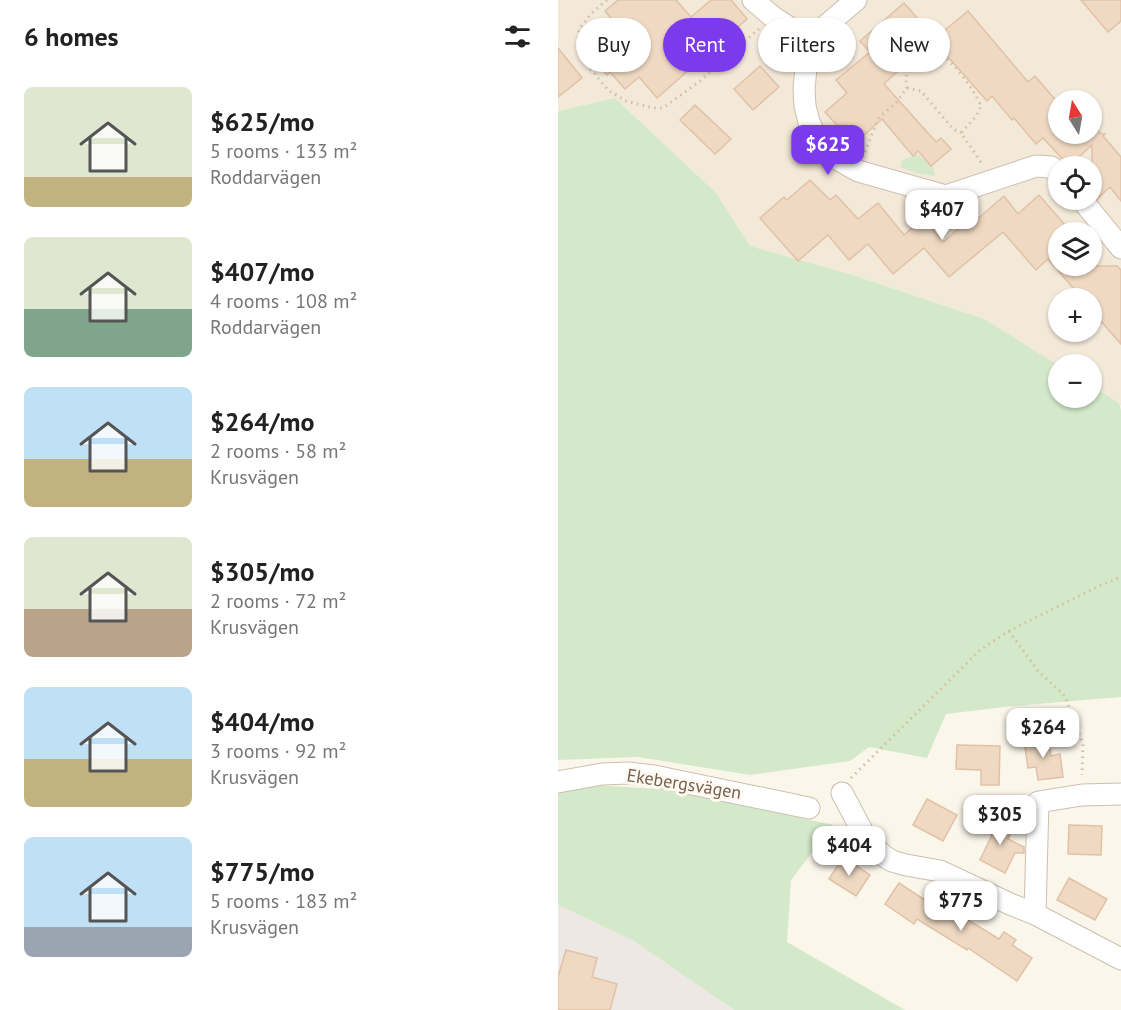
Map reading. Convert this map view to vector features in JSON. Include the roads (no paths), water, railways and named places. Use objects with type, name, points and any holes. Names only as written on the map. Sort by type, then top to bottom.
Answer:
[{"type":"street","points":[[753,0],[775,18]]},
{"type":"street","points":[[834,18],[856,0]]},
{"type":"street","points":[[805,72],[805,106],[809,122],[818,141],[832,156],[858,171],[946,196],[1036,166],[1048,167]]},
{"type":"street","points":[[1091,210],[1117,237]]},
{"type":"street","name":"Ekebergsvägen","points":[[558,782],[602,774],[628,773],[654,776],[809,807]]},
{"type":"street","points":[[845,788],[868,842],[875,850],[892,861],[906,866],[940,871],[1035,914],[1121,959]]},
{"type":"street","points":[[1035,914],[1038,802],[1082,795],[1121,794]]}]
